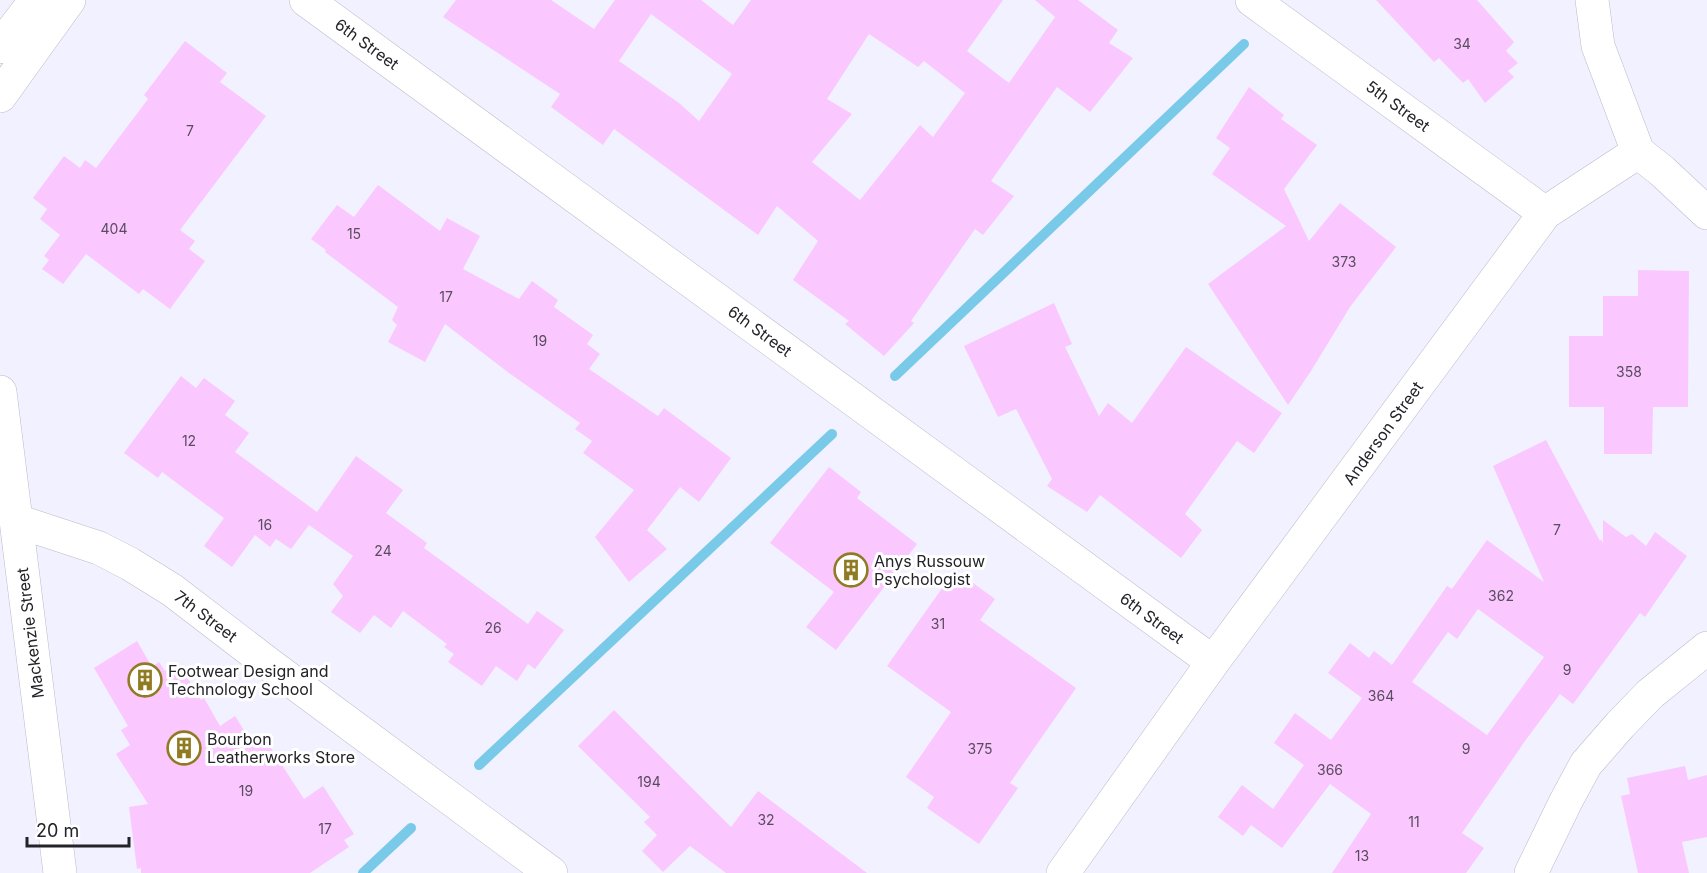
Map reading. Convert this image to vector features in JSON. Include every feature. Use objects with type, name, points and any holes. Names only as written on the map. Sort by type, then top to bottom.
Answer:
[{"type":"street","points":[[0,47],[36,0]]},
{"type":"street","points":[[0,96],[69,0]]},
{"type":"street","name":"6th Street","points":[[306,0],[1213,662]]},
{"type":"street","name":"5th Street","points":[[1252,0],[1545,213]]},
{"type":"street","points":[[1592,0],[1598,46],[1638,152],[1707,213]]},
{"type":"street","name":"Anderson Street","points":[[1063,873],[1213,662],[1545,213],[1638,152]]},
{"type":"street","name":"Mackenzie Street","points":[[0,392],[60,873]]},
{"type":"street","name":"7th Street","points":[[17,521],[99,548],[172,590],[288,679],[551,873]]},
{"type":"street","points":[[1531,873],[1586,764],[1650,694],[1707,648]]},
{"type":"building","points":[[456,0],[551,0],[594,29],[615,0],[701,0],[733,25],[751,0],[1003,0],[967,51],[1009,83],[1055,17],[1035,0],[1078,0],[1118,30],[1109,43],[1133,58],[1090,112],[1057,87],[991,181],[1014,196],[983,235],[975,229],[911,321],[914,323],[884,356],[845,324],[849,321],[793,280],[818,241],[777,206],[758,235],[614,129],[603,145],[551,107],[560,94],[443,17]],"holes":[[[651,14],[732,74],[699,121],[679,103],[619,61]],[[869,34],[918,67],[924,61],[965,93],[933,137],[920,125],[860,200],[812,162],[852,114],[827,99]]]},
{"type":"building","points":[[1376,0],[1477,0],[1514,42],[1506,51],[1518,63],[1508,71],[1514,77],[1485,103],[1468,79],[1463,83],[1439,58],[1434,62]]},
{"type":"building","points":[[185,41],[227,73],[220,82],[266,116],[180,230],[195,241],[189,249],[205,261],[170,309],[143,289],[139,294],[86,254],[63,284],[42,269],[49,260],[44,256],[60,235],[40,219],[47,209],[33,198],[64,156],[80,168],[85,160],[96,168],[148,99],[144,95]]},
{"type":"building","points":[[1249,87],[1284,115],[1281,119],[1317,145],[1284,189],[1309,241],[1340,203],[1396,247],[1350,307],[1288,405],[1208,284],[1286,226],[1212,174],[1230,148],[1216,138]]},
{"type":"building","points":[[378,185],[440,231],[447,218],[480,236],[463,269],[519,299],[532,281],[558,300],[554,307],[593,335],[587,344],[600,354],[589,369],[658,416],[664,408],[731,458],[699,502],[680,487],[647,530],[667,549],[629,582],[595,537],[634,490],[583,453],[592,441],[575,429],[580,423],[445,324],[425,362],[388,342],[397,325],[392,320],[398,307],[311,239],[337,205],[354,217]]},
{"type":"building","points":[[1638,270],[1689,271],[1688,407],[1653,407],[1652,454],[1604,454],[1604,407],[1569,407],[1569,336],[1603,336],[1603,296],[1638,296]]},
{"type":"building","points":[[1054,303],[1072,344],[1065,347],[1099,416],[1108,403],[1132,423],[1186,347],[1282,413],[1254,453],[1237,441],[1185,514],[1202,530],[1181,558],[1100,495],[1087,512],[1047,486],[1052,479],[1016,409],[998,417],[964,346]]},
{"type":"building","points":[[181,376],[196,388],[204,378],[235,401],[225,415],[249,433],[235,452],[317,512],[356,456],[403,490],[386,513],[427,543],[424,548],[528,624],[537,611],[564,630],[535,669],[528,664],[517,681],[496,666],[482,686],[448,662],[454,654],[444,647],[447,644],[403,611],[391,628],[374,615],[360,633],[331,612],[343,596],[333,584],[353,556],[309,525],[291,549],[276,539],[270,547],[255,535],[232,567],[204,546],[224,518],[162,472],[158,478],[124,453]]},
{"type":"building","points":[[1546,440],[1600,541],[1601,539],[1603,543],[1603,520],[1626,537],[1632,534],[1646,546],[1655,532],[1687,556],[1645,617],[1640,613],[1573,704],[1560,694],[1525,741],[1462,833],[1484,848],[1466,873],[1332,873],[1371,814],[1330,784],[1282,848],[1251,825],[1243,836],[1218,817],[1242,785],[1273,809],[1304,765],[1274,743],[1295,713],[1331,740],[1362,698],[1328,673],[1350,643],[1369,658],[1374,651],[1392,665],[1447,586],[1452,589],[1487,540],[1544,582],[1493,466]],"holes":[[[1478,609],[1544,657],[1487,735],[1412,682],[1448,632],[1457,639]]]},
{"type":"building","name":"Anys Russouw Psychologist","points":[[829,467],[861,492],[857,498],[917,544],[836,650],[806,627],[834,592],[770,543]]},
{"type":"building","points":[[955,570],[995,599],[980,620],[1076,688],[1010,783],[1018,788],[979,844],[927,808],[934,797],[906,777],[951,712],[887,666]]},
{"type":"building","points":[[137,641],[152,667],[159,662],[165,671],[178,662],[201,700],[204,698],[220,726],[235,716],[254,746],[265,739],[304,799],[323,786],[354,834],[344,840],[349,847],[310,873],[141,873],[141,868],[137,869],[129,807],[148,804],[116,754],[130,745],[121,730],[128,726],[94,668]]},
{"type":"building","points":[[614,710],[731,827],[758,791],[867,873],[726,873],[690,846],[663,872],[642,851],[657,835],[644,822],[650,817],[578,746]]},
{"type":"building","points":[[1685,766],[1688,780],[1707,775],[1707,837],[1682,842],[1689,873],[1638,873],[1621,796],[1630,794],[1627,778]]},
{"type":"waterway","points":[[895,376],[1244,44]]},
{"type":"waterway","points":[[479,765],[832,434]]},
{"type":"waterway","points":[[363,873],[411,828]]},
{"type":"place","name":"Anys Russouw Psychologist","points":[[851,570]]},
{"type":"place","name":"Footwear Design and Technology School","points":[[145,680]]},
{"type":"place","name":"Bourbon Leatherworks Store","points":[[184,748]]}]
